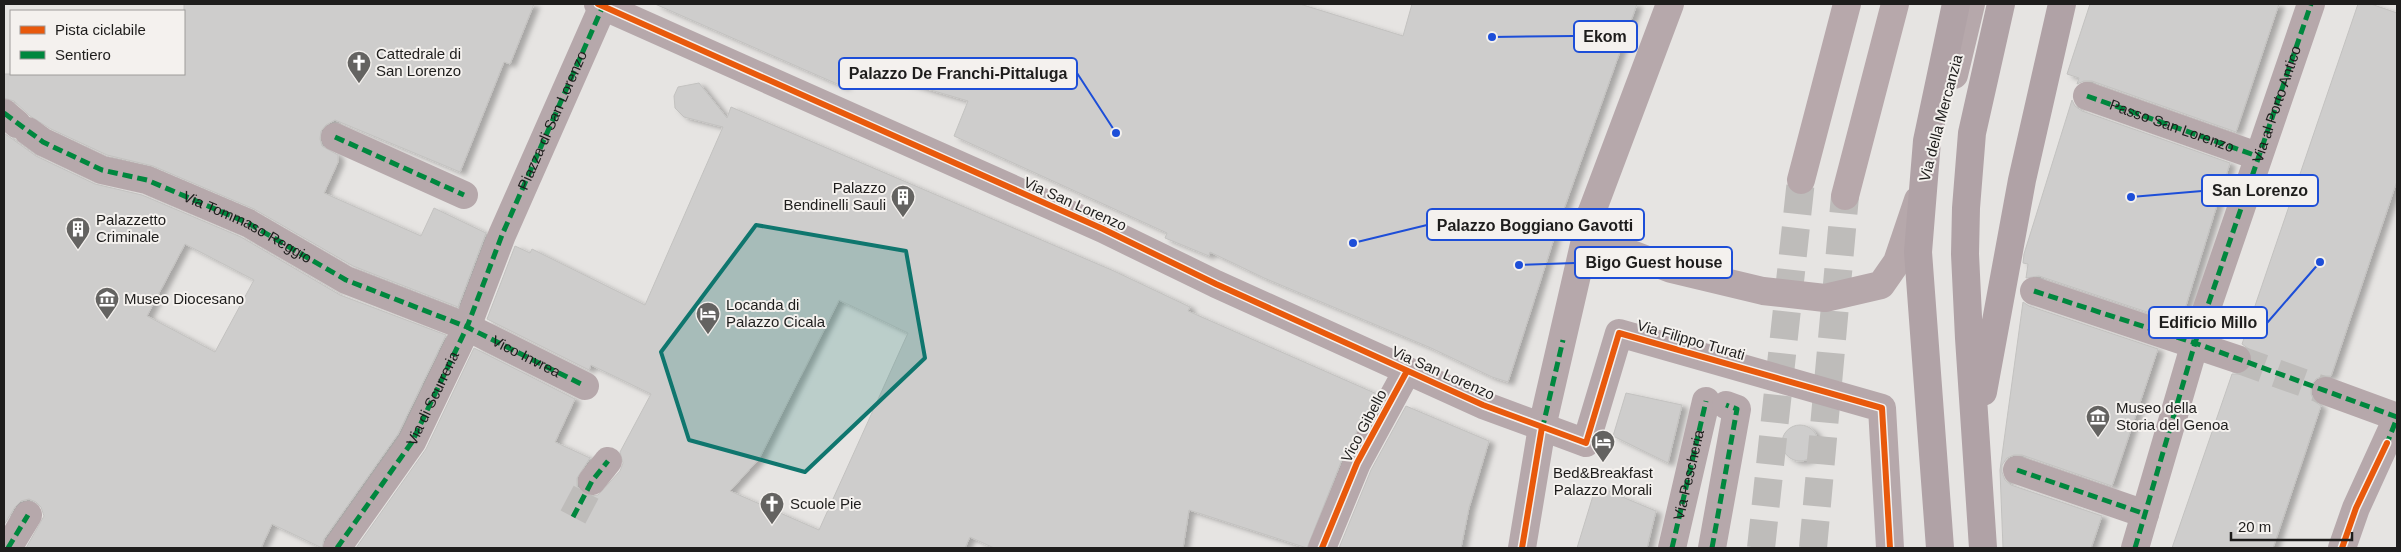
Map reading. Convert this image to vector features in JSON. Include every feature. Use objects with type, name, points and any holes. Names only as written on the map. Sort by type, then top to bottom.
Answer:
[{"type":"highway","points":[[1940,548],[1918,252],[1927,141],[1956,4]]},
{"type":"highway","points":[[1983,548],[1974,440],[1965,254],[1966,208],[1972,133],[2001,4]]},
{"type":"highway","points":[[1974,440],[2022,180],[2062,4]]},
{"type":"main road","points":[[1801,180],[1847,4]]},
{"type":"main road","points":[[1845,196],[1895,4]]},
{"type":"street","points":[[1522,548],[1542,427],[1591,214],[1670,4]]},
{"type":"street","name":"Via della Mercanzia","points":[[1591,214],[1616,248],[1671,269],[1763,292],[1824,298],[1881,285],[1896,262],[1931,164],[1972,4]]},
{"type":"street","name":"Piazza di San Lorenzo","points":[[502,234],[601,5]]},
{"type":"street","name":"Via San Lorenzo","points":[[601,5],[1103,229],[1407,371],[1483,405],[1542,427]]},
{"type":"street","name":"Via al Porto Antico","points":[[2135,548],[2195,343],[2307,6]]},
{"type":"street","name":"Passo San Lorenzo","points":[[2088,96],[2257,156]]},
{"type":"street","name":"Via Tommaso Reggio","points":[[16,123],[43,142],[102,170],[147,180],[248,224],[346,280],[468,327]]},
{"type":"street","points":[[335,137],[464,195]]},
{"type":"street","name":"Via di Scurreria","points":[[337,548],[412,442],[468,327],[502,234]]},
{"type":"street","points":[[2034,291],[2195,343],[2237,359]]},
{"type":"street","name":"Vico Invrea","points":[[468,327],[585,386]]},
{"type":"street","name":"Via Filippo Turati","points":[[1542,427],[1586,443],[1619,333],[1882,408],[1890,548]]},
{"type":"street","name":"Vico Gibello","points":[[1322,548],[1357,463],[1407,371]]},
{"type":"street","points":[[2326,391],[2397,417],[2356,508],[2342,548]]},
{"type":"street","name":"Via Pescheria","points":[[1672,548],[1716,403],[1738,409],[1712,548]]},
{"type":"street","points":[[2017,470],[2145,514]]},
{"type":"street","points":[[8,548],[28,515]]},
{"type":"highlighted area","points":[[756,225],[906,251],[925,358],[805,472],[689,440],[661,352]]},
{"type":"building","points":[[184,4],[534,4],[510,64],[504,62],[460,172],[335,120],[326,125],[321,131],[320,139],[322,146],[338,155],[338,162],[324,193],[421,236],[434,208],[486,233],[458,307],[353,266],[254,209],[153,166],[107,155],[51,129],[30,116],[14,101],[4,98],[4,74],[185,75]]},
{"type":"building","points":[[655,4],[1300,4],[1403,36],[1412,4],[1637,4],[1560,220],[1508,382],[1492,377],[1431,348],[1264,278],[1210,252],[1209,256],[1165,238],[1167,233],[954,136],[968,101],[853,67],[844,87]]},
{"type":"building","points":[[2090,4],[2279,4],[2236,132],[2092,81],[2084,81],[2077,84],[2079,78],[2067,74]]},
{"type":"building","points":[[2358,4],[2371,4],[2397,13],[2397,181],[2331,376],[2323,376],[2316,379],[2311,386],[2311,394],[2314,401],[2321,406],[2273,548],[2172,548],[2232,374],[2240,374],[2247,371],[2252,363],[2249,349],[2242,344]]},
{"type":"building","points":[[699,83],[727,118],[731,107],[1114,271],[1190,307],[1188,311],[1377,394],[1343,457],[1307,548],[1189,510],[1183,548],[994,548],[970,537],[965,548],[356,548],[426,449],[474,348],[575,399],[555,442],[590,458],[577,478],[577,486],[582,493],[590,496],[598,495],[620,471],[623,463],[620,452],[651,394],[591,365],[589,370],[487,319],[515,246],[530,253],[532,249],[645,305],[723,127],[684,117],[675,108],[674,96],[678,87]],"holes":[[[839,300],[908,333],[819,530],[730,491],[759,459]]]},
{"type":"building","points":[[2072,100],[2075,106],[2082,111],[2230,163],[2184,312],[2172,308],[2168,319],[2039,276],[2026,278],[2028,264],[2023,263],[2024,254]]},
{"type":"building","points":[[4,133],[36,156],[95,184],[142,195],[241,237],[340,295],[446,335],[398,434],[324,539],[322,548],[272,524],[261,548],[26,548],[44,516],[41,507],[29,499],[21,501],[15,507],[4,525]],"holes":[[[185,244],[254,280],[215,352],[147,316]]]},
{"type":"building","points":[[2023,302],[2029,306],[2158,349],[2112,486],[2022,455],[2014,455],[2007,458],[2002,465],[2005,480],[2011,485],[2102,516],[2091,548],[2003,548],[2000,470]]},
{"type":"building","points":[[1626,393],[1682,405],[1668,463],[1613,436]]},
{"type":"building","points":[[1406,406],[1489,441],[1469,508],[1461,548],[1339,548],[1371,470]]},
{"type":"building","points":[[1800,425],[1807,426],[1813,430],[1817,436],[1817,450],[1813,456],[1807,460],[1800,461],[1793,460],[1787,456],[1783,450],[1782,443],[1783,436],[1787,430],[1793,426]]},
{"type":"building","points":[[1596,486],[1656,511],[1647,548],[1577,548]]},
{"type":"tunnel","points":[[1761,548],[1801,180]]},
{"type":"tunnel","points":[[1813,548],[1845,196]]},
{"type":"tunnel","points":[[2237,359],[2326,391]]},
{"type":"tunnel","points":[[573,517],[592,481]]},
{"type":"marked path","points":[[2135,548],[2195,343],[2311,4]]},
{"type":"marked path","points":[[337,548],[412,442],[467,327],[502,235],[603,6]]},
{"type":"marked path","points":[[2087,96],[2257,156]]},
{"type":"marked path","points":[[4,113],[43,142],[102,170],[147,180],[248,223],[346,280],[467,327],[585,386]]},
{"type":"marked path","points":[[335,137],[464,195]]},
{"type":"marked path","points":[[2034,291],[2195,343],[2397,417]]},
{"type":"marked path","points":[[1542,430],[1563,340]]},
{"type":"marked path","points":[[1672,548],[1706,401]]},
{"type":"marked path","points":[[1712,548],[1737,409],[1726,405]]},
{"type":"marked path","points":[[2386,446],[2397,418]]},
{"type":"marked path","points":[[573,517],[592,481],[608,461]]},
{"type":"marked path","points":[[2017,470],[2145,514]]},
{"type":"marked path","points":[[8,548],[28,515]]},
{"type":"cycle path","points":[[598,4],[1103,229],[1216,284],[1483,405],[1586,443],[1619,333],[1882,408],[1890,548]]},
{"type":"cycle path","points":[[1322,548],[1357,463],[1407,371]]},
{"type":"cycle path","points":[[1522,548],[1542,427]]},
{"type":"cycle path","points":[[2342,548],[2356,508],[2387,443]]},
{"type":"place","name":"Ekom","points":[[1492,37]]},
{"type":"place","name":"Cattedrale di San Lorenzo","points":[[359,84]]},
{"type":"place","name":"Palazzo De Franchi-Pittaluga","points":[[1116,133]]},
{"type":"place","name":"San Lorenzo","points":[[2131,197]]},
{"type":"place","name":"Palazzo Bendinelli Sauli","points":[[903,218]]},
{"type":"place","name":"Palazzo Boggiano Gavotti","points":[[1353,243]]},
{"type":"place","name":"Palazzetto Criminale","points":[[78,250]]},
{"type":"place","name":"Edificio Millo","points":[[2320,262]]},
{"type":"place","name":"Bigo Guest house","points":[[1519,265]]},
{"type":"place","name":"Museo Diocesano","points":[[107,320]]},
{"type":"place","name":"Locanda di Palazzo Cicala","points":[[708,335]]},
{"type":"place","name":"Museo della Storia del Genoa","points":[[2098,438]]},
{"type":"place","name":"Bed&Breakfast Palazzo Morali","points":[[1603,463]]},
{"type":"place","name":"Scuole Pie","points":[[772,525]]}]
